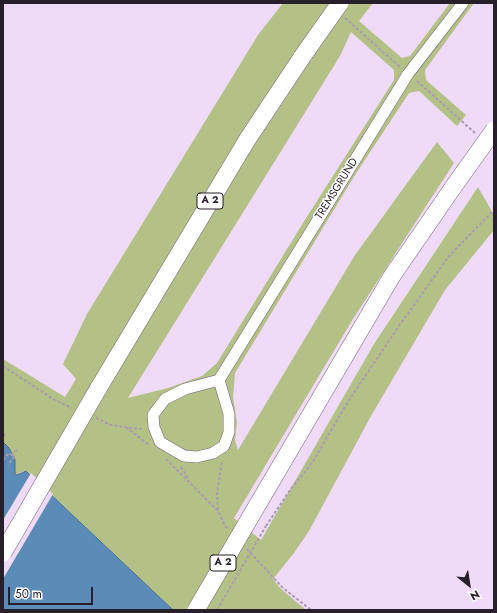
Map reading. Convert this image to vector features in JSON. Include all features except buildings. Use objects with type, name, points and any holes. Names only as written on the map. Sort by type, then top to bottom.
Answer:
[{"type":"highway","name":"A 2","points":[[3,554],[98,389],[243,147],[302,57],[342,10]]},
{"type":"highway","name":"A 2","points":[[196,610],[392,276],[454,186],[487,133]]},
{"type":"street","name":"TREMSGRUND","points":[[219,380],[408,74],[463,3]]},
{"type":"street","points":[[219,380],[229,414],[229,432],[224,446],[213,453],[197,457],[184,456],[160,442],[154,427],[153,414],[165,399],[185,389],[219,380]]},
{"type":"path","points":[[342,10],[408,74],[487,133]]},
{"type":"path","points":[[217,610],[266,526],[290,490],[312,463],[349,400],[399,326],[449,256],[494,210]]},
{"type":"path","points":[[3,366],[53,399],[78,410]]},
{"type":"path","points":[[91,416],[111,425],[139,429],[154,427]]},
{"type":"path","points":[[218,511],[217,493],[224,446]]},
{"type":"path","points":[[8,465],[18,448]]},
{"type":"path","points":[[3,460],[9,453],[12,456]]},
{"type":"path","points":[[190,483],[218,511],[226,528],[232,534]]},
{"type":"path","points":[[242,544],[283,588],[311,610]]},
{"type":"green space","points":[[283,3],[373,3],[359,21],[402,58],[410,56],[450,3],[474,3],[425,70],[426,80],[466,115],[457,126],[419,91],[409,93],[355,175],[235,373],[233,397],[237,422],[235,440],[238,450],[355,255],[437,142],[454,163],[353,319],[234,518],[261,540],[374,344],[478,187],[494,215],[494,230],[445,290],[371,416],[309,531],[273,579],[280,588],[306,610],[173,610],[27,471],[21,472],[17,475],[15,474],[15,460],[9,448],[3,442],[3,359],[65,397],[76,379],[63,364],[87,314],[258,35]],"holes":[[[351,32],[394,70],[394,80],[303,223],[217,363],[202,376],[168,388],[128,398],[340,56]]]},
{"type":"water","points":[[3,442],[9,448],[15,460],[15,474],[17,475],[26,471],[173,610],[3,610]]},
{"type":"pier","points":[[31,473],[53,494],[3,579],[3,520]]}]
